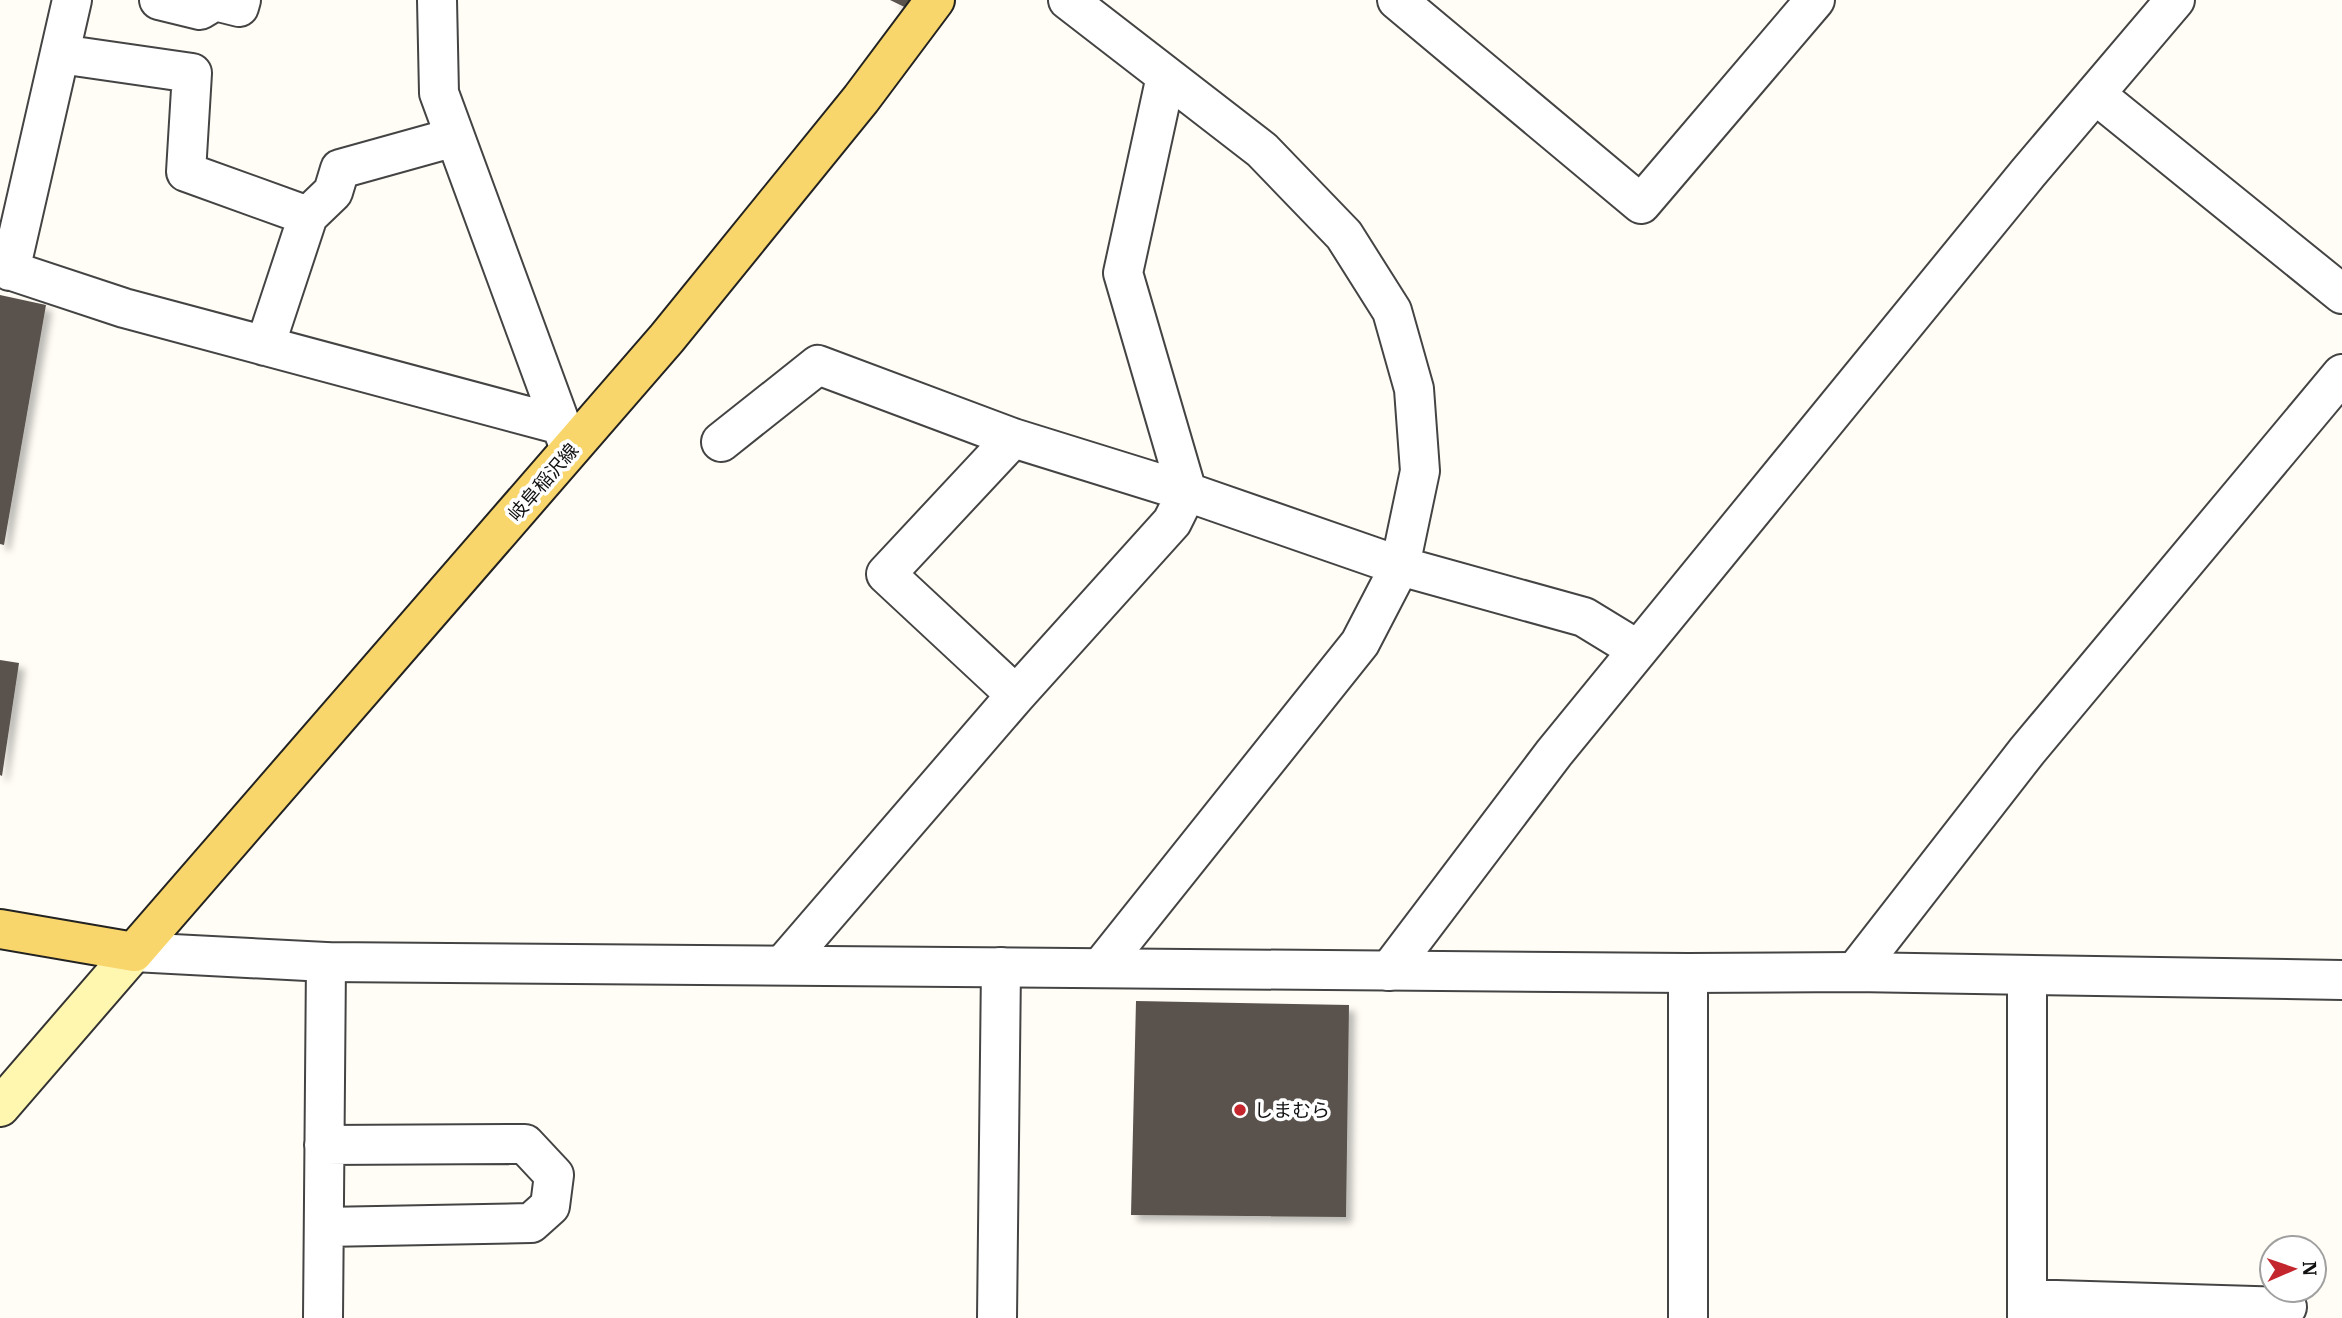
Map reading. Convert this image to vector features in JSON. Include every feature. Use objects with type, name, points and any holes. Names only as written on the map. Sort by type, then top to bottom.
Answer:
[{"type":"main road","name":"岐阜稲沢線","points":[[134,952],[566,438],[667,338],[852,110],[935,0]]},
{"type":"main road","points":[[0,929],[134,952]]},
{"type":"main road","points":[[0,1107],[134,952]]},
{"type":"street","points":[[72,0],[5,269],[124,309],[265,346],[566,438]]},
{"type":"street","points":[[159,0],[200,10],[215,1],[239,8],[242,0]]},
{"type":"street","points":[[437,0],[439,93],[566,438]]},
{"type":"street","points":[[1068,0],[1262,150],[1344,235],[1392,311],[1414,389],[1420,471],[1400,566],[1360,642],[1102,967]]},
{"type":"street","points":[[1397,0],[1641,204],[1815,0]]},
{"type":"street","points":[[1389,971],[1554,753],[2175,0]]},
{"type":"street","points":[[60,54],[192,74],[186,172],[308,216]]},
{"type":"street","points":[[783,965],[1016,695],[1172,523],[1187,492],[1123,273],[1166,76]]},
{"type":"street","points":[[2095,94],[2342,294]]},
{"type":"street","points":[[265,346],[308,216],[333,192],[340,169],[455,137]]},
{"type":"street","points":[[721,442],[818,365],[1013,438],[1187,492],[1400,566],[1584,617],[1638,650]]},
{"type":"street","points":[[1855,972],[2027,751],[2342,374]]},
{"type":"street","points":[[1013,438],[886,574],[1016,695]]},
{"type":"street","points":[[134,952],[326,962],[1855,972],[2342,980]]},
{"type":"street","points":[[323,1318],[326,962]]},
{"type":"street","points":[[997,1318],[1001,967]]},
{"type":"street","points":[[1688,973],[1688,1318]]},
{"type":"street","points":[[2027,976],[2027,1309],[2287,1307]]},
{"type":"street","points":[[324,1145],[525,1144],[554,1175],[550,1206],[531,1223],[324,1227]]},
{"type":"building","points":[[890,0],[933,0],[923,16]]},
{"type":"building","points":[[0,295],[46,305],[4,545],[0,544]]},
{"type":"building","points":[[0,660],[19,663],[2,776],[0,775]]},
{"type":"building","name":"しまむら","points":[[1136,1001],[1349,1005],[1346,1217],[1131,1215]]},
{"type":"place","name":"しまむら","points":[[1240,1110]]}]
